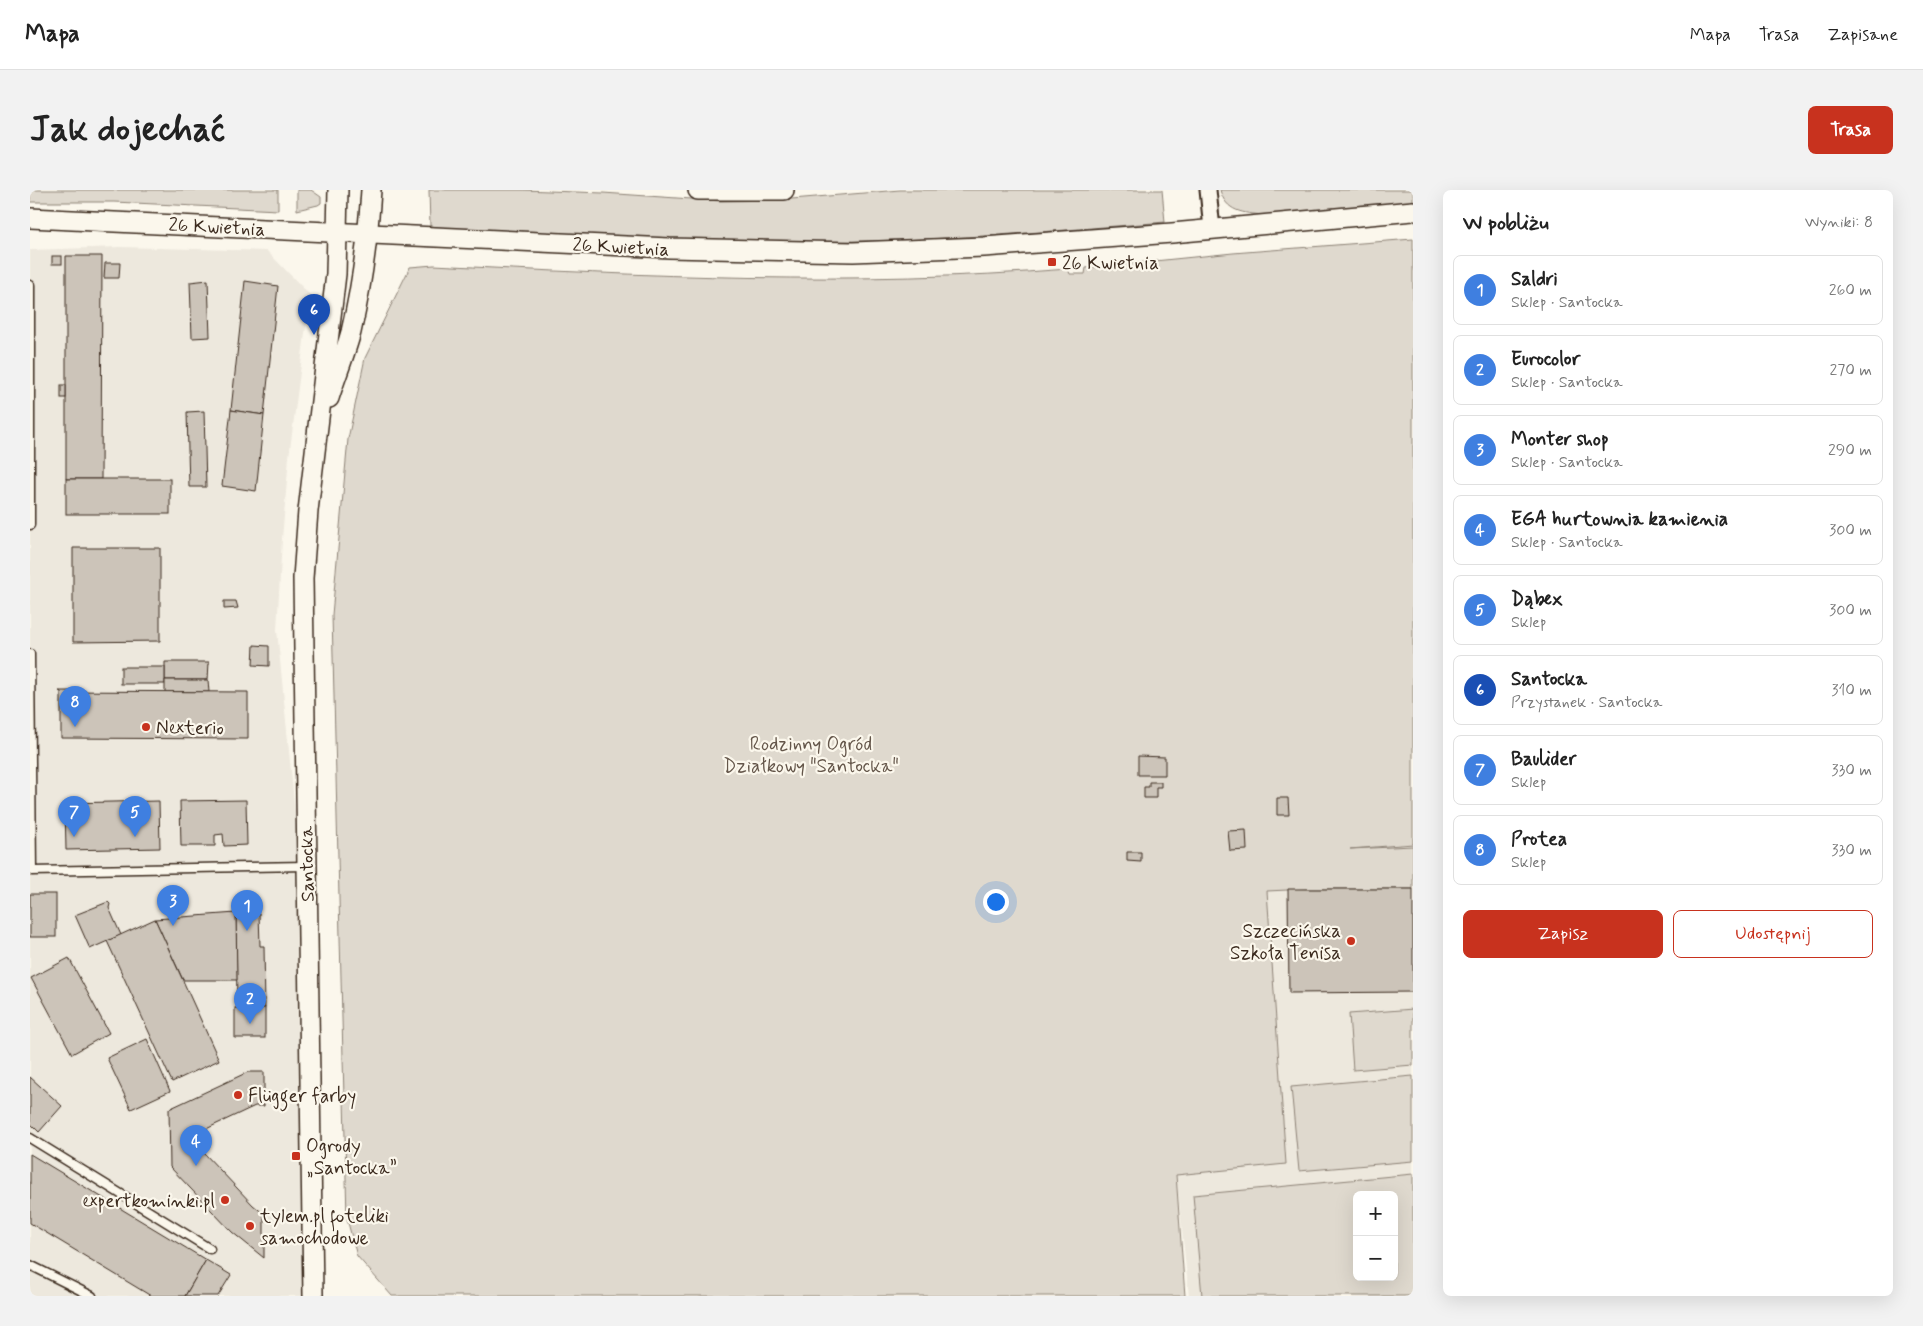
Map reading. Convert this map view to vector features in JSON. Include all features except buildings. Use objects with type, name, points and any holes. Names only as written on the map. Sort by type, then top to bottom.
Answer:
[{"type":"street","name":"Santocka","points":[[312,1296],[303,586],[308,511],[336,274],[338,190]]},
{"type":"street","name":"Santocka","points":[[318,432],[351,333],[362,277],[368,234],[371,190]]},
{"type":"street","points":[[698,190],[784,190]]},
{"type":"street","points":[[1208,190],[1212,229]]},
{"type":"street","name":"26 Kwietnia","points":[[30,218],[692,249],[853,252],[967,248],[1413,211]]},
{"type":"lane","points":[[30,285],[30,525]]},
{"type":"lane","points":[[30,654],[31,871],[306,866]]},
{"type":"lane","points":[[30,1138],[210,1249]]},
{"type":"lane","points":[[30,1265],[92,1296]]},
{"type":"shaded area","points":[[120,247],[267,251],[310,295],[289,457],[277,630],[299,852],[307,1296],[30,1296],[30,250]]},
{"type":"shaded area","points":[[1413,844],[1413,1296],[1189,1296],[1176,1175],[1285,1163],[1267,891],[1308,851]]},
{"type":"green space","points":[[30,190],[278,190],[278,210],[114,202],[30,202]]},
{"type":"green space","points":[[297,190],[311,190],[321,197],[321,203],[297,210]]},
{"type":"green space","points":[[429,190],[522,190],[603,193],[721,201],[780,200],[900,190],[1162,190],[1165,222],[1016,234],[903,240],[814,242],[656,238],[430,226]]},
{"type":"green space","points":[[1220,190],[1413,190],[1413,201],[1263,215],[1236,210],[1226,203]]},
{"type":"green space","name":"Rodzinny Ogród Działkowy \"Santocka\"","points":[[1413,239],[1413,844],[1350,849],[1413,846],[1413,889],[1267,891],[1286,1164],[1176,1175],[1185,1296],[392,1296],[357,1256],[347,1219],[332,615],[348,439],[365,358],[410,267],[434,265],[592,273],[751,278],[910,277],[1068,269],[1070,274],[1085,274],[1086,268],[1233,253]]},
{"type":"green space","points":[[1413,1009],[1413,1065],[1353,1070],[1349,1014]]},
{"type":"green space","points":[[1413,1076],[1413,1161],[1299,1171],[1291,1087]]},
{"type":"green space","points":[[1413,1174],[1413,1296],[1202,1296],[1193,1195]]},
{"type":"place","name":"26 Kwietnia","points":[[1052,262]]},
{"type":"place","name":"Santocka","points":[[314,335]]},
{"type":"place","name":"Protea","points":[[75,727]]},
{"type":"place","name":"Nexterio","points":[[146,727]]},
{"type":"place","name":"Baulider","points":[[74,837]]},
{"type":"place","name":"Dąbex","points":[[135,837]]},
{"type":"place","name":"Monter shop","points":[[173,926]]},
{"type":"place","name":"Saldri","points":[[247,931]]},
{"type":"place","name":"Szczecińska Szkoła Tenisa","points":[[1351,941]]},
{"type":"place","name":"Eurocolor","points":[[250,1024]]},
{"type":"place","name":"Flügger farby","points":[[238,1095]]},
{"type":"place","name":"Ogrody „Santocka”","points":[[296,1156]]},
{"type":"place","name":"EGA hurtownia kamienia","points":[[196,1166]]},
{"type":"place","name":"expertkominki.pl","points":[[225,1200]]},
{"type":"place","name":"tylem.pl foteliki samochodowe","points":[[250,1226]]}]
